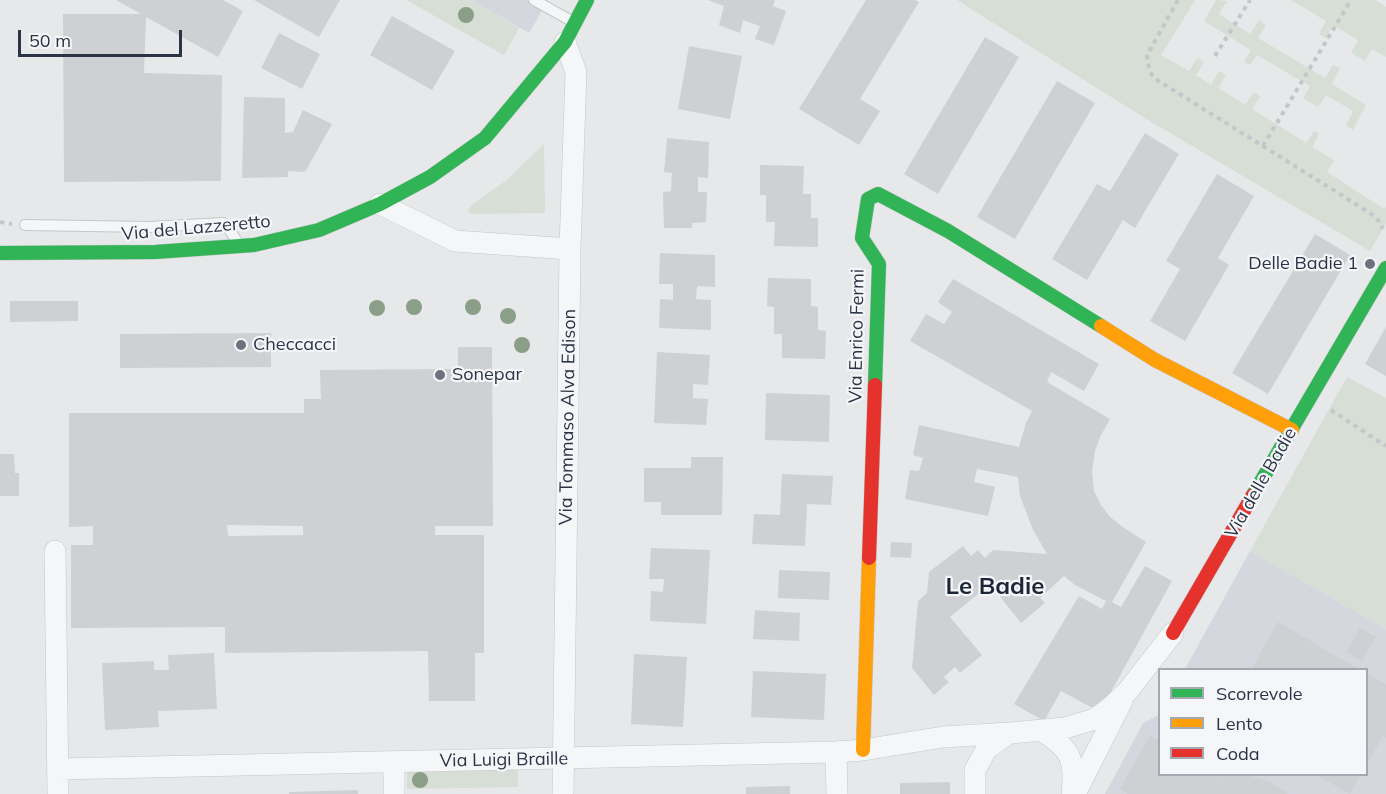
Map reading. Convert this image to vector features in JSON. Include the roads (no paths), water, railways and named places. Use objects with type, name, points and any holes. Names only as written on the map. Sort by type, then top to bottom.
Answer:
[{"type":"street","name":"Via del Lazzeretto","points":[[0,253],[155,252],[254,245],[319,230],[380,204],[430,177],[485,138],[565,42],[587,0]]},
{"type":"street","name":"Via Tommaso Alva Edison","points":[[563,794],[570,249],[576,72],[565,42]]},
{"type":"street","name":"Via Enrico Fermi","points":[[863,750],[879,264],[862,238],[868,200],[878,194],[948,231],[1155,360],[1292,430]]},
{"type":"street","points":[[380,204],[455,241],[570,249]]},
{"type":"street","name":"Via delle Badie","points":[[1074,794],[1127,692],[1173,633],[1386,268]]},
{"type":"street","points":[[56,551],[58,794]]},
{"type":"street","name":"Via delle Badie","points":[[1010,733],[1065,728],[1095,719],[1127,692]]},
{"type":"street","name":"Via delle Badie","points":[[1042,731],[1058,741],[1069,754],[1074,768],[1074,794]]},
{"type":"street","points":[[975,770],[986,750],[1010,733]]},
{"type":"street","name":"Via Luigi Braille","points":[[58,769],[836,752],[948,737],[1010,733]]},
{"type":"street","points":[[948,737],[964,743],[968,748],[975,770],[975,794]]},
{"type":"street","points":[[836,752],[837,794]]},
{"type":"street","points":[[394,762],[394,794]]},
{"type":"lane","points":[[534,0],[575,23]]},
{"type":"lane","points":[[25,225],[150,228],[223,223],[240,246]]},
{"type":"place","name":"Delle Badie 1","points":[[1370,264]]},
{"type":"place","name":"Checcacci","points":[[241,345]]},
{"type":"place","name":"Sonepar","points":[[440,375]]},
{"type":"district","name":"Le Badie","points":[[995,587]]}]
